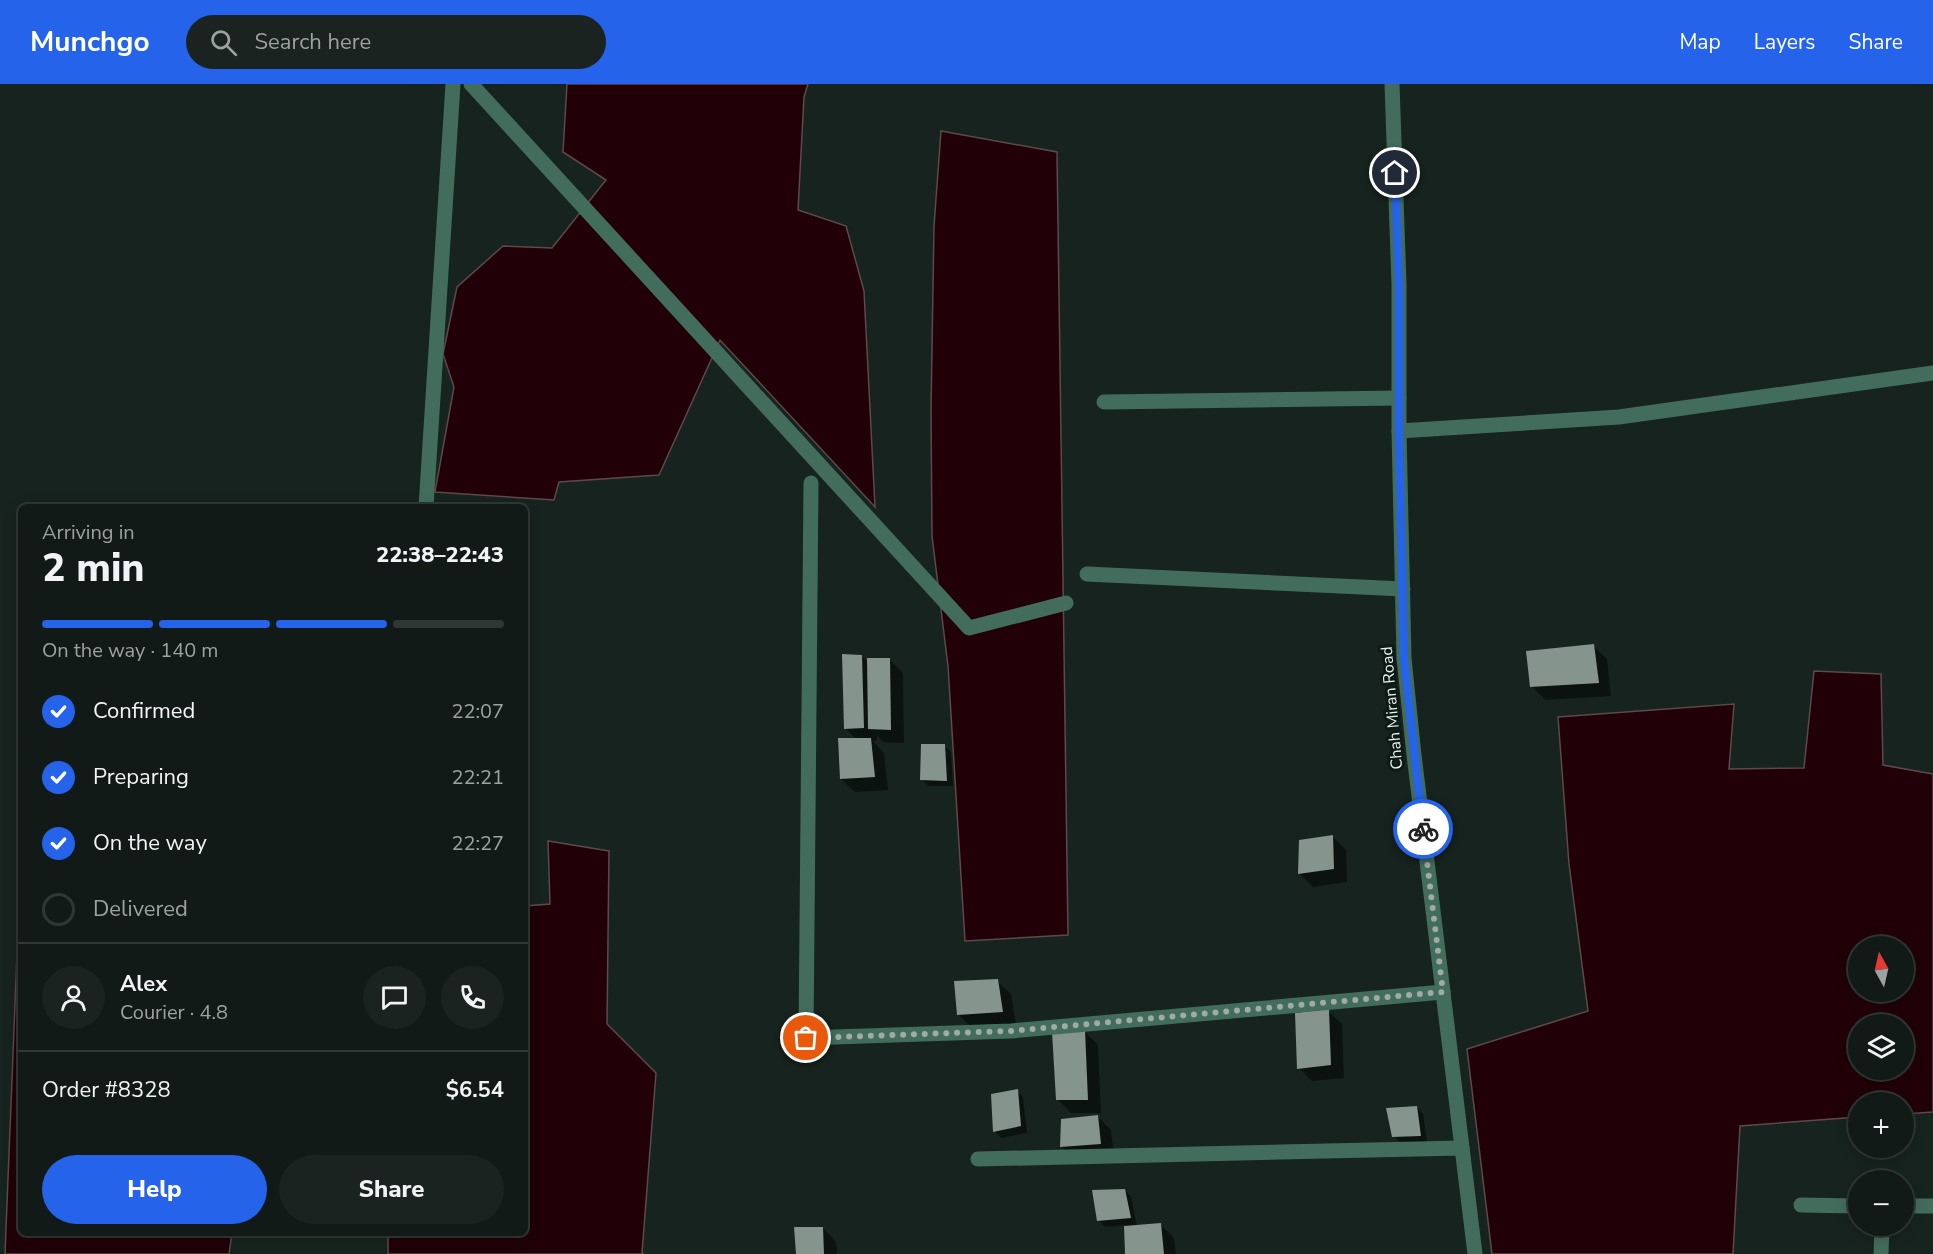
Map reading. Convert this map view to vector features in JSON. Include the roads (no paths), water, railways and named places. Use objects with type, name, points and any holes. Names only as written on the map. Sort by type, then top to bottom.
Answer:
[{"type":"street","points":[[426,504],[453,84]]},
{"type":"street","points":[[471,84],[969,628],[1066,603]]},
{"type":"street","name":"Chah Miran Road","points":[[1392,84],[1399,284],[1399,431],[1404,658],[1475,1254]]},
{"type":"street","points":[[1399,431],[1619,417],[1933,373]]},
{"type":"street","points":[[1104,402],[1399,398]]},
{"type":"street","points":[[812,483],[806,1038],[1011,1031],[1443,992]]},
{"type":"street","points":[[1087,574],[1403,589]]},
{"type":"street","points":[[978,1159],[1462,1148]]},
{"type":"street","points":[[1801,1206],[1848,1206]]},
{"type":"street","points":[[1914,1206],[1933,1206]]},
{"type":"street","points":[[1881,1254],[1882,1236]]}]
